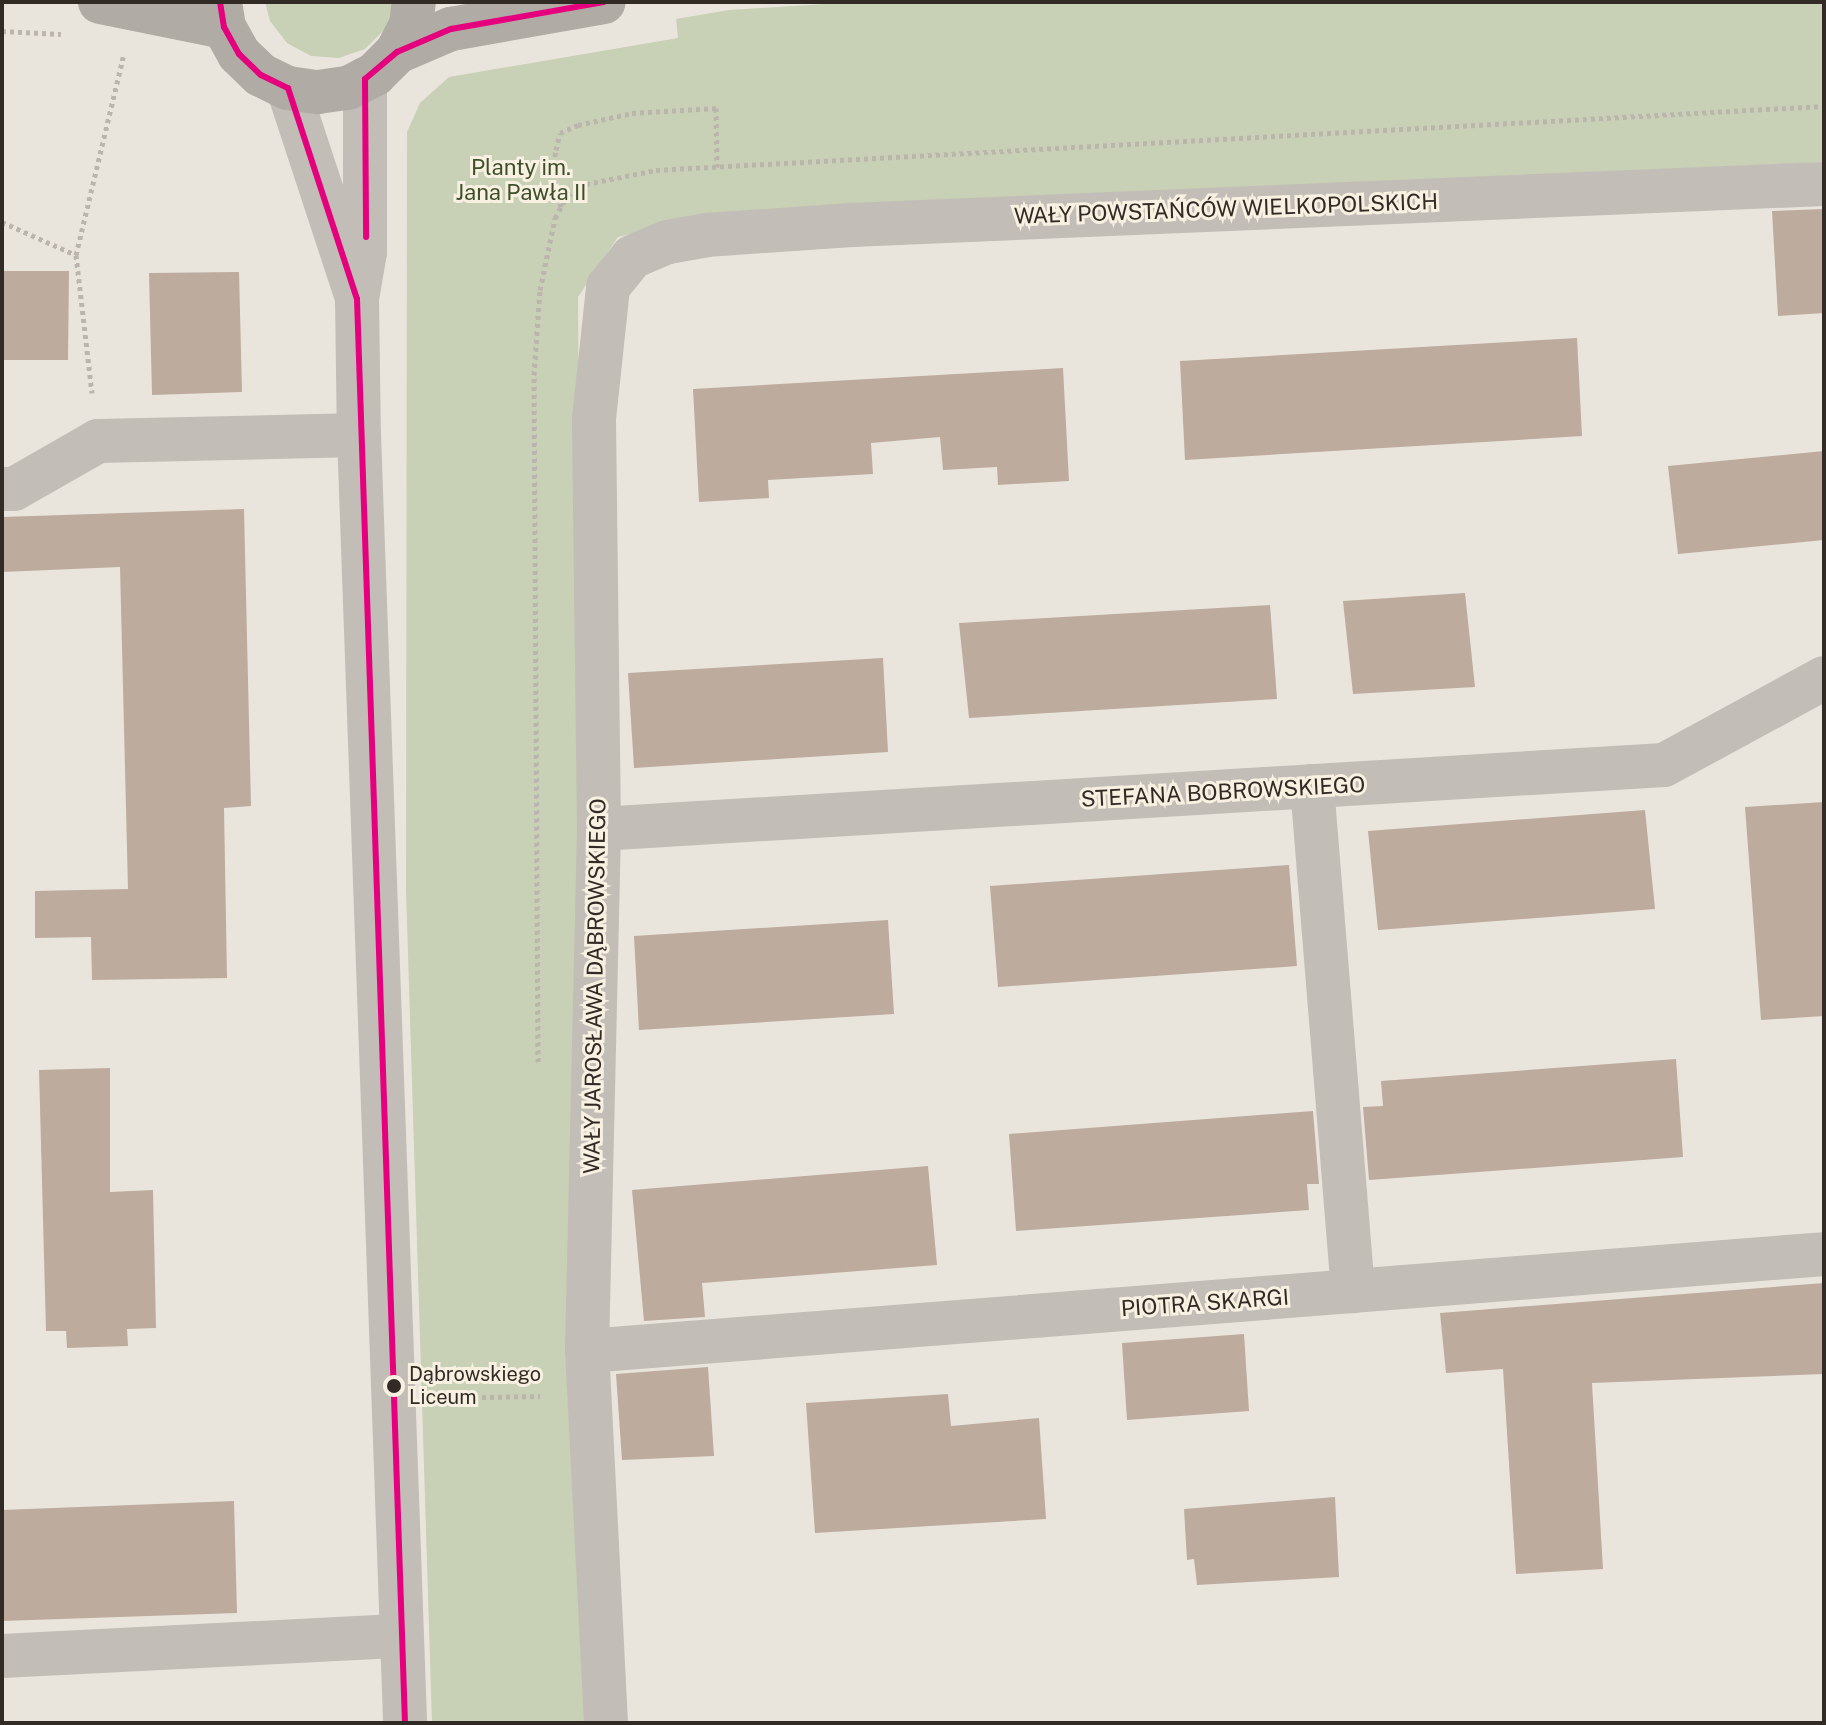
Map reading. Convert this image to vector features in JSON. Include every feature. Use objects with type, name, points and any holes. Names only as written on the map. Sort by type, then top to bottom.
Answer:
[{"type":"main road","points":[[100,2],[222,15],[239,54],[261,75],[288,88],[318,92],[381,66],[451,29],[604,2]]},
{"type":"main road","points":[[381,66],[411,25],[414,2]]},
{"type":"street","points":[[381,66],[365,252],[357,299],[359,435],[405,1723]]},
{"type":"street","points":[[288,88],[357,299]]},
{"type":"street","name":"WAŁY POWSTAŃCÓW WIELKOPOLSKICH","points":[[632,257],[668,242],[706,235],[852,225],[1824,184]]},
{"type":"street","name":"WAŁY JAROSŁAWA DĄBROWSKIEGO","points":[[606,1723],[587,1351],[599,829],[595,403],[608,287],[632,257]]},
{"type":"street","points":[[2,489],[25,484],[98,441],[359,435]]},
{"type":"street","name":"STEFANA BOBROWSKIEGO","points":[[599,829],[1664,765],[1824,678]]},
{"type":"street","points":[[1312,786],[1353,1291]]},
{"type":"street","name":"PIOTRA SKARGI","points":[[587,1351],[1824,1254]]},
{"type":"street","points":[[2,1656],[400,1636]]},
{"type":"path","points":[[98,441],[76,255],[128,41]]},
{"type":"path","points":[[561,207],[586,184],[612,176],[717,167],[1824,106]]},
{"type":"path","points":[[539,1080],[534,375],[540,290],[561,207],[552,172],[556,150],[560,133],[578,125],[632,113],[716,108],[717,167]]},
{"type":"path","points":[[2,222],[76,255]]},
{"type":"path","points":[[545,1385],[546,1411]]},
{"type":"path","points":[[442,1398],[545,1396]]},
{"type":"green space","points":[[265,2],[395,3],[385,29],[365,49],[339,58],[311,56],[287,43],[270,21]]},
{"type":"green space","name":"Planty im. Jana Pawła II","points":[[857,2],[1824,2],[1824,162],[715,214],[618,237],[578,297],[586,1723],[432,1723],[406,890],[407,132],[420,103],[449,77],[678,38],[676,19],[729,10]]},
{"type":"building","points":[[1824,209],[1824,313],[1778,316],[1772,211]]},
{"type":"building","points":[[2,271],[69,271],[68,360],[2,360]]},
{"type":"building","points":[[239,272],[242,392],[152,395],[149,273]]},
{"type":"building","points":[[1577,338],[1582,436],[1185,460],[1180,361]]},
{"type":"building","points":[[1063,368],[1069,481],[998,485],[997,467],[943,470],[940,437],[871,443],[873,474],[768,480],[769,498],[699,502],[693,389]]},
{"type":"building","points":[[1824,451],[1824,540],[1678,554],[1668,466]]},
{"type":"building","points":[[244,509],[251,806],[224,808],[227,978],[92,980],[91,937],[35,938],[35,891],[128,889],[120,567],[2,572],[2,517]]},
{"type":"building","points":[[1465,593],[1475,687],[1353,694],[1343,601]]},
{"type":"building","points":[[1270,605],[1277,699],[969,718],[959,623]]},
{"type":"building","points":[[883,658],[888,752],[634,768],[628,673]]},
{"type":"building","points":[[1824,802],[1824,1016],[1761,1020],[1745,807]]},
{"type":"building","points":[[1645,810],[1655,909],[1378,930],[1368,831]]},
{"type":"building","points":[[1289,865],[1297,966],[998,987],[990,886]]},
{"type":"building","points":[[888,920],[894,1014],[639,1030],[634,936]]},
{"type":"building","points":[[1676,1059],[1683,1157],[1369,1180],[1363,1107],[1383,1106],[1381,1081]]},
{"type":"building","points":[[110,1068],[110,1192],[153,1190],[156,1328],[127,1329],[128,1346],[67,1348],[66,1331],[46,1331],[39,1070]]},
{"type":"building","points":[[1313,1111],[1319,1184],[1307,1184],[1309,1210],[1016,1231],[1009,1134]]},
{"type":"building","points":[[928,1166],[937,1265],[702,1283],[705,1317],[644,1321],[632,1190]]},
{"type":"building","points":[[1824,1283],[1824,1374],[1592,1383],[1603,1569],[1516,1574],[1503,1369],[1446,1373],[1440,1313]]},
{"type":"building","points":[[1244,1334],[1249,1411],[1127,1420],[1122,1343]]},
{"type":"building","points":[[708,1367],[714,1456],[622,1460],[616,1374]]},
{"type":"building","points":[[948,1394],[951,1426],[1039,1418],[1046,1519],[815,1533],[806,1403]]},
{"type":"building","points":[[1335,1497],[1339,1577],[1197,1585],[1194,1559],[1187,1560],[1184,1509]]},
{"type":"building","points":[[234,1501],[237,1613],[2,1621],[2,1510]]},
{"type":"transit line","points":[[220,2],[224,27],[239,54],[261,75],[288,88],[357,299],[405,1723]]},
{"type":"transit line","points":[[365,79],[397,52],[451,29],[604,2]]},
{"type":"transit line","points":[[365,79],[366,237]]},
{"type":"place","name":"Dąbrowskiego Liceum","points":[[394,1386]]}]
